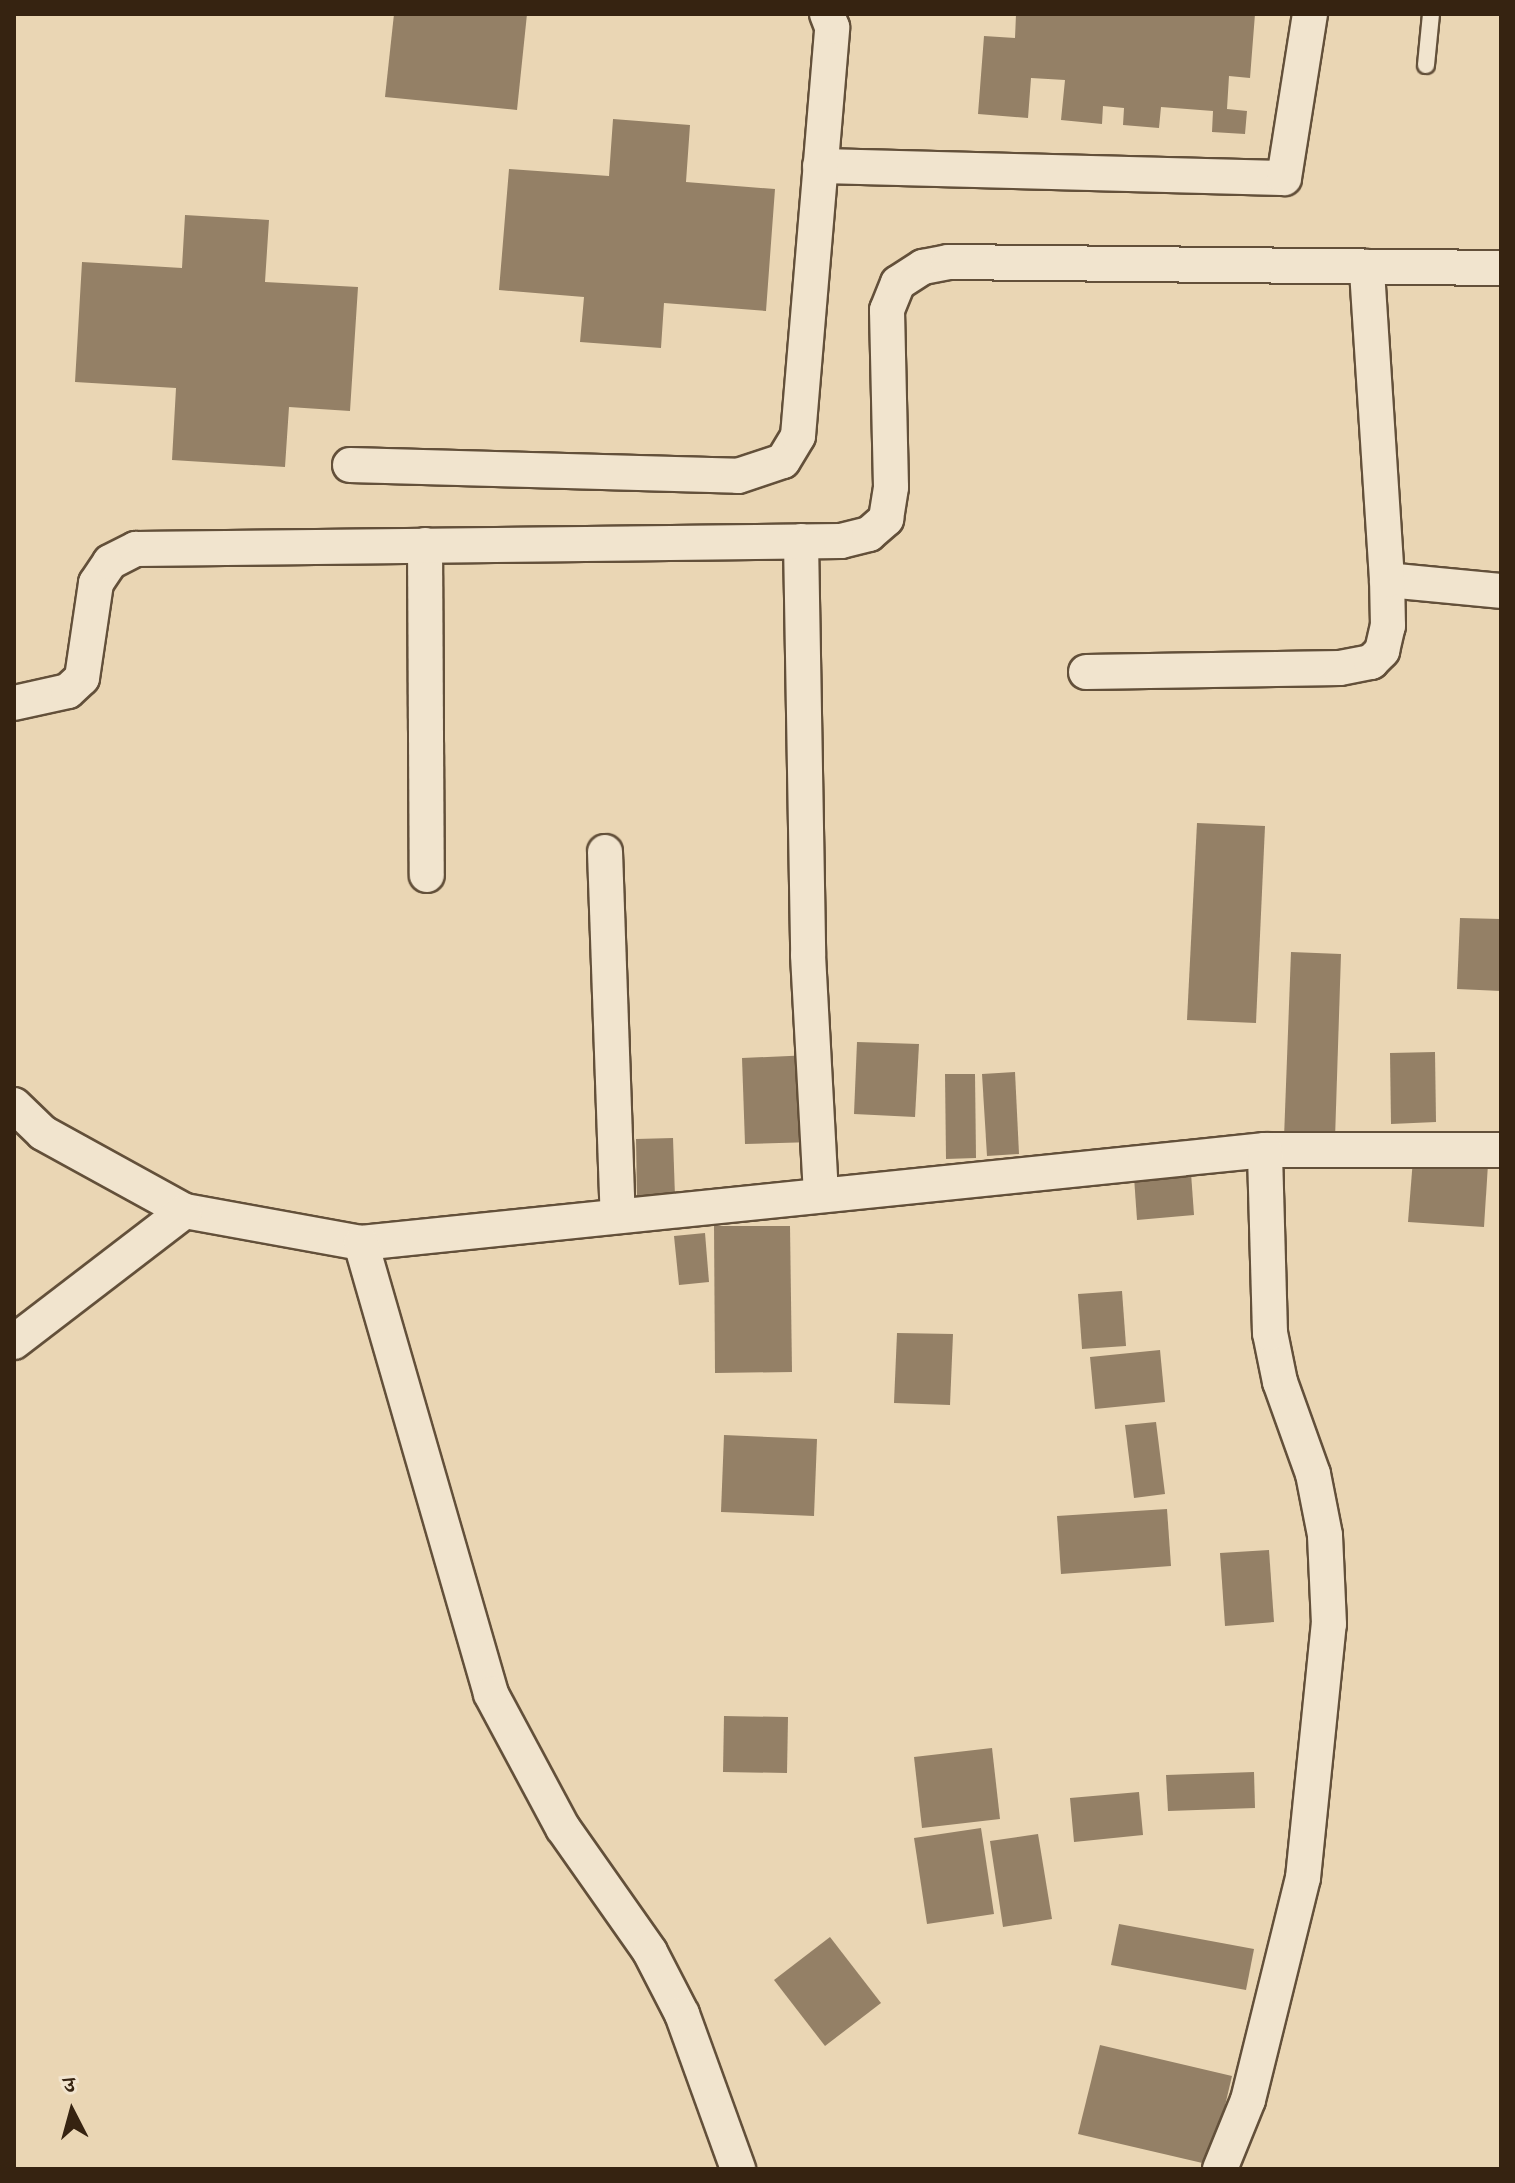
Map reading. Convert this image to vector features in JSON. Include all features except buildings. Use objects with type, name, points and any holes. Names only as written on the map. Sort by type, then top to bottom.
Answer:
[{"type":"street","points":[[350,465],[738,476],[783,461],[798,436],[832,27],[827,14]]},
{"type":"street","points":[[820,166],[1284,178],[1310,14]]},
{"type":"street","points":[[14,703],[68,691],[82,678],[96,583],[110,562],[136,549],[801,541],[869,534],[886,519],[891,487],[887,310],[898,283],[923,267],[948,262],[1501,268]]},
{"type":"street","points":[[1086,672],[1340,668],[1371,662],[1382,651],[1388,626],[1387,580],[1367,267]]},
{"type":"street","points":[[801,541],[808,955],[821,1195]]},
{"type":"street","points":[[425,545],[427,875]]},
{"type":"street","points":[[1387,580],[1501,591]]},
{"type":"street","points":[[605,852],[618,1216]]},
{"type":"street","points":[[14,1105],[43,1133],[185,1211],[361,1243],[1265,1150],[1501,1150]]},
{"type":"street","points":[[1220,2169],[1248,2100],[1303,1878],[1329,1624],[1322,1520],[1270,1333],[1265,1150]]},
{"type":"street","points":[[14,1342],[185,1211]]},
{"type":"street","points":[[361,1243],[491,1694],[563,1828],[650,1952],[682,2014],[738,2169]]},
{"type":"lane","points":[[1426,65],[1431,14]]}]
